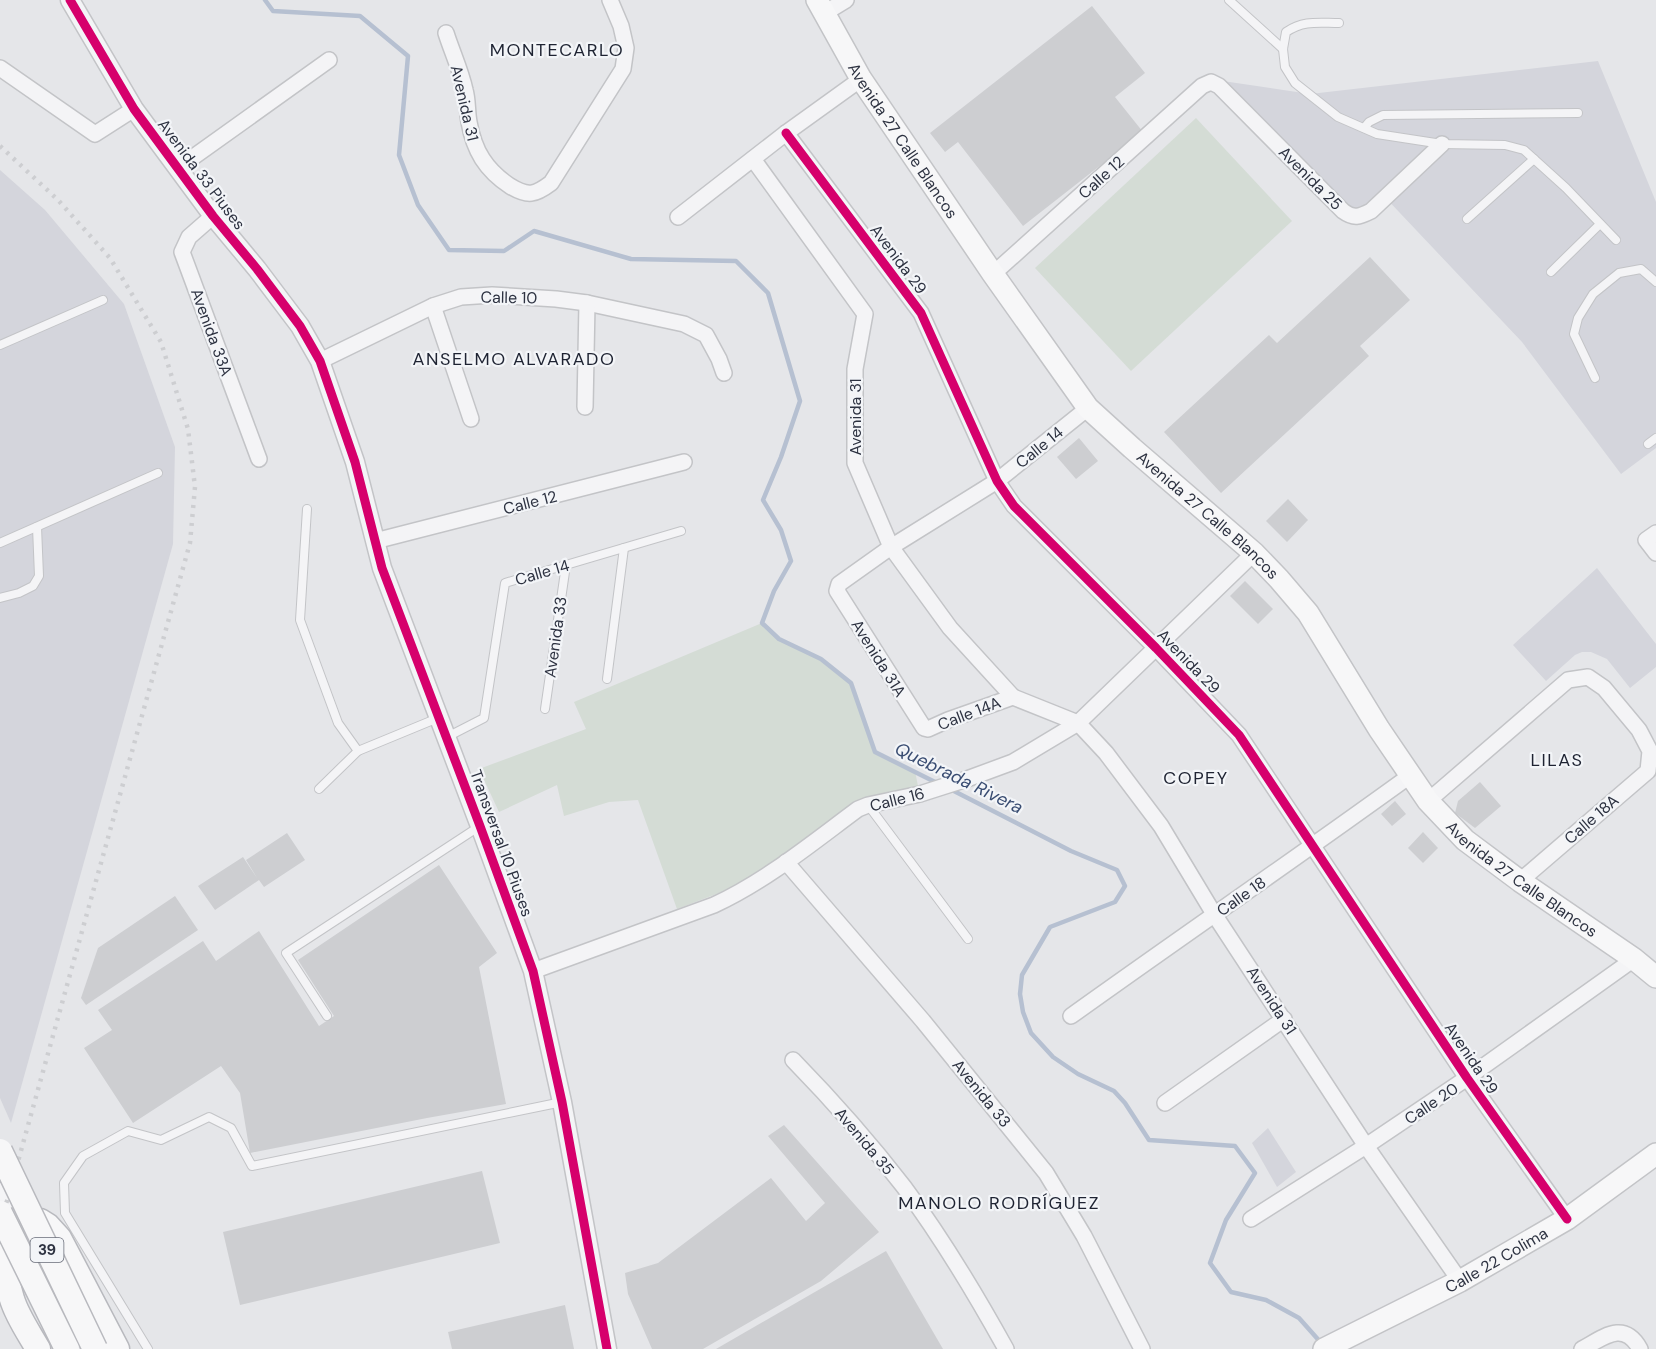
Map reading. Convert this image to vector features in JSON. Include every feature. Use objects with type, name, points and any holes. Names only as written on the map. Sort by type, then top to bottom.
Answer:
[{"type":"highway","name":"39","points":[[0,1151],[95,1349]]},
{"type":"highway","name":"39","points":[[9,1220],[67,1349]]},
{"type":"highway","points":[[9,1220],[14,1230],[8,1242],[5,1261],[7,1283],[12,1301],[38,1349]]},
{"type":"highway","points":[[9,1220],[24,1224],[40,1221],[59,1238],[117,1349]]},
{"type":"main road","name":"Avenida 27 Calle Blancos","points":[[820,7],[861,79],[993,274],[1088,408],[1254,553],[1308,613],[1379,729],[1428,801],[1465,840],[1520,881],[1634,959],[1656,977]]},
{"type":"main road","name":"Calle 22 Colima","points":[[1324,1349],[1460,1281],[1567,1219],[1656,1154]]},
{"type":"street","name":"Avenida 33 Piuses","points":[[70,0],[134,109],[213,216],[293,316],[320,361]]},
{"type":"street","name":"Avenida 31","points":[[446,33],[465,91],[474,143],[482,160],[496,177],[522,193],[538,193],[551,183],[623,69],[626,48],[621,26],[610,0]]},
{"type":"street","points":[[820,7],[846,0]]},
{"type":"street","points":[[178,168],[329,60]]},
{"type":"street","points":[[0,68],[95,134],[134,109]]},
{"type":"street","points":[[678,217],[786,133],[861,79]]},
{"type":"street","name":"Calle 12","points":[[993,274],[1202,86],[1211,82]]},
{"type":"street","name":"Avenida 25","points":[[1211,82],[1219,87],[1343,212],[1352,217],[1360,217],[1371,211],[1442,144]]},
{"type":"street","name":"Avenida 29","points":[[786,133],[921,313],[997,482],[1014,506],[1239,735],[1467,1078],[1567,1219]]},
{"type":"street","name":"Avenida 31","points":[[753,159],[865,314],[855,369],[855,463],[891,547],[950,628],[1012,697]]},
{"type":"street","name":"Avenida 33A","points":[[213,216],[189,237],[182,252],[258,459]]},
{"type":"street","name":"Calle 10","points":[[320,361],[433,306],[461,297],[492,295],[586,303],[684,324],[706,335],[724,373]]},
{"type":"street","points":[[585,407],[586,303]]},
{"type":"street","points":[[433,306],[471,419]]},
{"type":"street","name":"Transversal 10 Piuses","points":[[320,361],[355,462],[382,568],[533,971],[562,1102],[607,1349]]},
{"type":"street","name":"Calle 14","points":[[839,584],[891,547],[997,482],[1088,408]]},
{"type":"street","name":"Calle 12","points":[[375,541],[684,462]]},
{"type":"street","points":[[1651,536],[1656,553]]},
{"type":"street","name":"Calle 16","points":[[533,971],[733,897],[786,862],[858,809],[920,794],[1013,762],[1078,723],[1254,553]]},
{"type":"street","name":"Avenida 31A","points":[[839,584],[838,594],[924,728],[928,729]]},
{"type":"street","name":"Calle 18A","points":[[1428,801],[1568,680],[1588,677],[1604,688],[1639,729],[1650,751],[1648,771],[1520,881]]},
{"type":"street","name":"Calle 14A","points":[[928,729],[1012,697],[1078,723]]},
{"type":"street","name":"Avenida 31","points":[[1078,723],[1106,753],[1161,826],[1215,914],[1366,1146],[1460,1281]]},
{"type":"street","name":"Calle 18","points":[[1071,1016],[1411,775]]},
{"type":"street","name":"Avenida 33","points":[[786,862],[923,1021],[1046,1173],[1084,1236],[1142,1349]]},
{"type":"street","name":"Calle 20","points":[[1251,1218],[1366,1146],[1467,1078],[1634,959]]},
{"type":"street","points":[[1165,1103],[1284,1019]]},
{"type":"street","name":"Avenida 35","points":[[793,1060],[830,1099],[904,1187],[977,1296],[1006,1349]]},
{"type":"street","points":[[0,1186],[9,1220]]},
{"type":"street","points":[[1582,1349],[1615,1332],[1623,1332],[1631,1337],[1640,1349]]},
{"type":"lane","points":[[1229,0],[1283,49]]},
{"type":"lane","points":[[1339,23],[1296,25],[1286,32],[1283,49],[1284,67],[1295,83],[1338,117],[1377,134],[1442,144],[1505,145],[1524,150],[1616,240]]},
{"type":"lane","points":[[1364,128],[1369,122],[1383,115],[1578,113]]},
{"type":"lane","points":[[1467,219],[1534,159]]},
{"type":"lane","points":[[1551,272],[1600,224]]},
{"type":"lane","points":[[1595,378],[1574,334],[1578,318],[1593,294],[1619,273],[1641,269],[1656,282]]},
{"type":"lane","points":[[0,345],[103,300]]},
{"type":"lane","points":[[1648,444],[1656,438]]},
{"type":"lane","points":[[0,543],[158,473]]},
{"type":"lane","points":[[307,509],[300,621],[338,723],[358,751]]},
{"type":"lane","points":[[0,598],[33,586],[39,576],[37,527]]},
{"type":"lane","name":"Calle 14","points":[[446,737],[484,718],[505,583],[681,531]]},
{"type":"lane","points":[[607,679],[624,548]]},
{"type":"lane","name":"Avenida 33","points":[[544,709],[566,565]]},
{"type":"lane","points":[[319,789],[358,751],[438,718]]},
{"type":"lane","points":[[868,805],[968,939]]},
{"type":"lane","points":[[327,1016],[285,953],[480,826]]},
{"type":"lane","points":[[148,1349],[65,1213],[64,1183],[83,1156],[128,1131],[160,1140],[209,1117],[231,1128],[252,1166],[562,1102]]},
{"type":"shaded area","points":[[1598,61],[1656,202],[1656,448],[1621,474],[1522,342],[1382,194],[1344,217],[1216,80],[1310,94]]},
{"type":"shaded area","points":[[1196,118],[1292,221],[1131,371],[1035,268]]},
{"type":"shaded area","points":[[0,170],[45,210],[124,304],[175,447],[173,544],[11,1123],[0,1098]]},
{"type":"shaded area","points":[[1597,568],[1656,644],[1656,667],[1630,688],[1607,659],[1591,652],[1575,655],[1546,681],[1513,645]]},
{"type":"shaded area","points":[[762,623],[779,639],[821,659],[851,683],[875,752],[915,771],[919,791],[893,796],[867,797],[857,801],[785,854],[732,888],[677,909],[638,800],[609,802],[564,816],[557,785],[499,812],[479,769],[586,729],[574,702]]},
{"type":"shaded area","points":[[1268,1128],[1296,1172],[1277,1187],[1252,1143]]},
{"type":"building","points":[[1092,6],[1145,73],[1115,97],[1143,132],[1023,226],[958,142],[945,152],[930,133]]},
{"type":"building","points":[[1370,257],[1410,300],[1360,346],[1369,356],[1221,493],[1164,432],[1269,335],[1277,343]]},
{"type":"building","points":[[1079,438],[1098,461],[1076,479],[1057,457]]},
{"type":"building","points":[[1288,499],[1308,520],[1287,542],[1266,521]]},
{"type":"building","points":[[1245,581],[1273,609],[1258,624],[1230,596]]},
{"type":"building","points":[[1480,782],[1501,806],[1475,828],[1455,813],[1458,801]]},
{"type":"building","points":[[1395,801],[1406,814],[1392,826],[1381,814]]},
{"type":"building","points":[[1423,832],[1438,848],[1423,863],[1408,848]]},
{"type":"building","points":[[287,833],[305,860],[264,887],[259,880],[215,910],[198,886],[243,857],[257,878],[246,860]]},
{"type":"building","points":[[439,865],[497,953],[479,967],[506,1104],[250,1153],[240,1093],[221,1066],[133,1123],[84,1048],[112,1030],[98,1010],[203,941],[216,961],[259,931],[319,1026],[334,1016],[298,960]]},
{"type":"building","points":[[175,896],[198,930],[86,1005],[81,998],[98,948]]},
{"type":"building","points":[[784,1125],[879,1232],[821,1281],[703,1349],[652,1349],[628,1294],[625,1273],[658,1263],[771,1178],[806,1221],[825,1203],[768,1136]]},
{"type":"building","points":[[482,1171],[500,1243],[240,1305],[223,1232]]},
{"type":"building","points":[[886,1251],[943,1349],[716,1349]]},
{"type":"building","points":[[565,1305],[574,1349],[452,1349],[448,1332]]},
{"type":"waterway","name":"Quebrada Rivera","points":[[265,0],[273,11],[360,16],[408,56],[399,155],[418,205],[449,250],[504,251],[534,231],[631,259],[736,261],[768,293],[800,401],[781,457],[763,500],[781,530],[791,561],[774,591],[762,623],[779,639],[821,659],[851,683],[875,752],[939,784]]},
{"type":"waterway","name":"Quebrada Rivera","points":[[950,789],[1071,851],[1117,870],[1125,886],[1115,902],[1050,927],[1022,975],[1020,994],[1023,1012],[1031,1033],[1053,1057],[1078,1074],[1114,1091],[1125,1103],[1149,1140],[1235,1146],[1255,1173],[1226,1220],[1210,1263],[1231,1292],[1266,1300],[1299,1318],[1323,1345]]},
{"type":"railway","points":[[0,146],[58,200],[110,258],[161,342],[188,429],[195,487],[190,543],[7,1201],[0,1219]]},
{"type":"cycle path","points":[[70,0],[134,109],[213,216],[300,326],[320,361],[355,462],[382,568],[533,971],[562,1102],[607,1349]]},
{"type":"cycle path","points":[[786,133],[921,313],[997,481],[1014,506],[1239,735],[1467,1078],[1567,1219]]},
{"type":"district","name":"MONTECARLO","points":[[557,50]]},
{"type":"district","name":"ANSELMO ALVARADO","points":[[514,359]]},
{"type":"district","name":"LILAS","points":[[1557,760]]},
{"type":"district","name":"COPEY","points":[[1196,778]]},
{"type":"district","name":"MANOLO RODRÍGUEZ","points":[[999,1203]]}]
